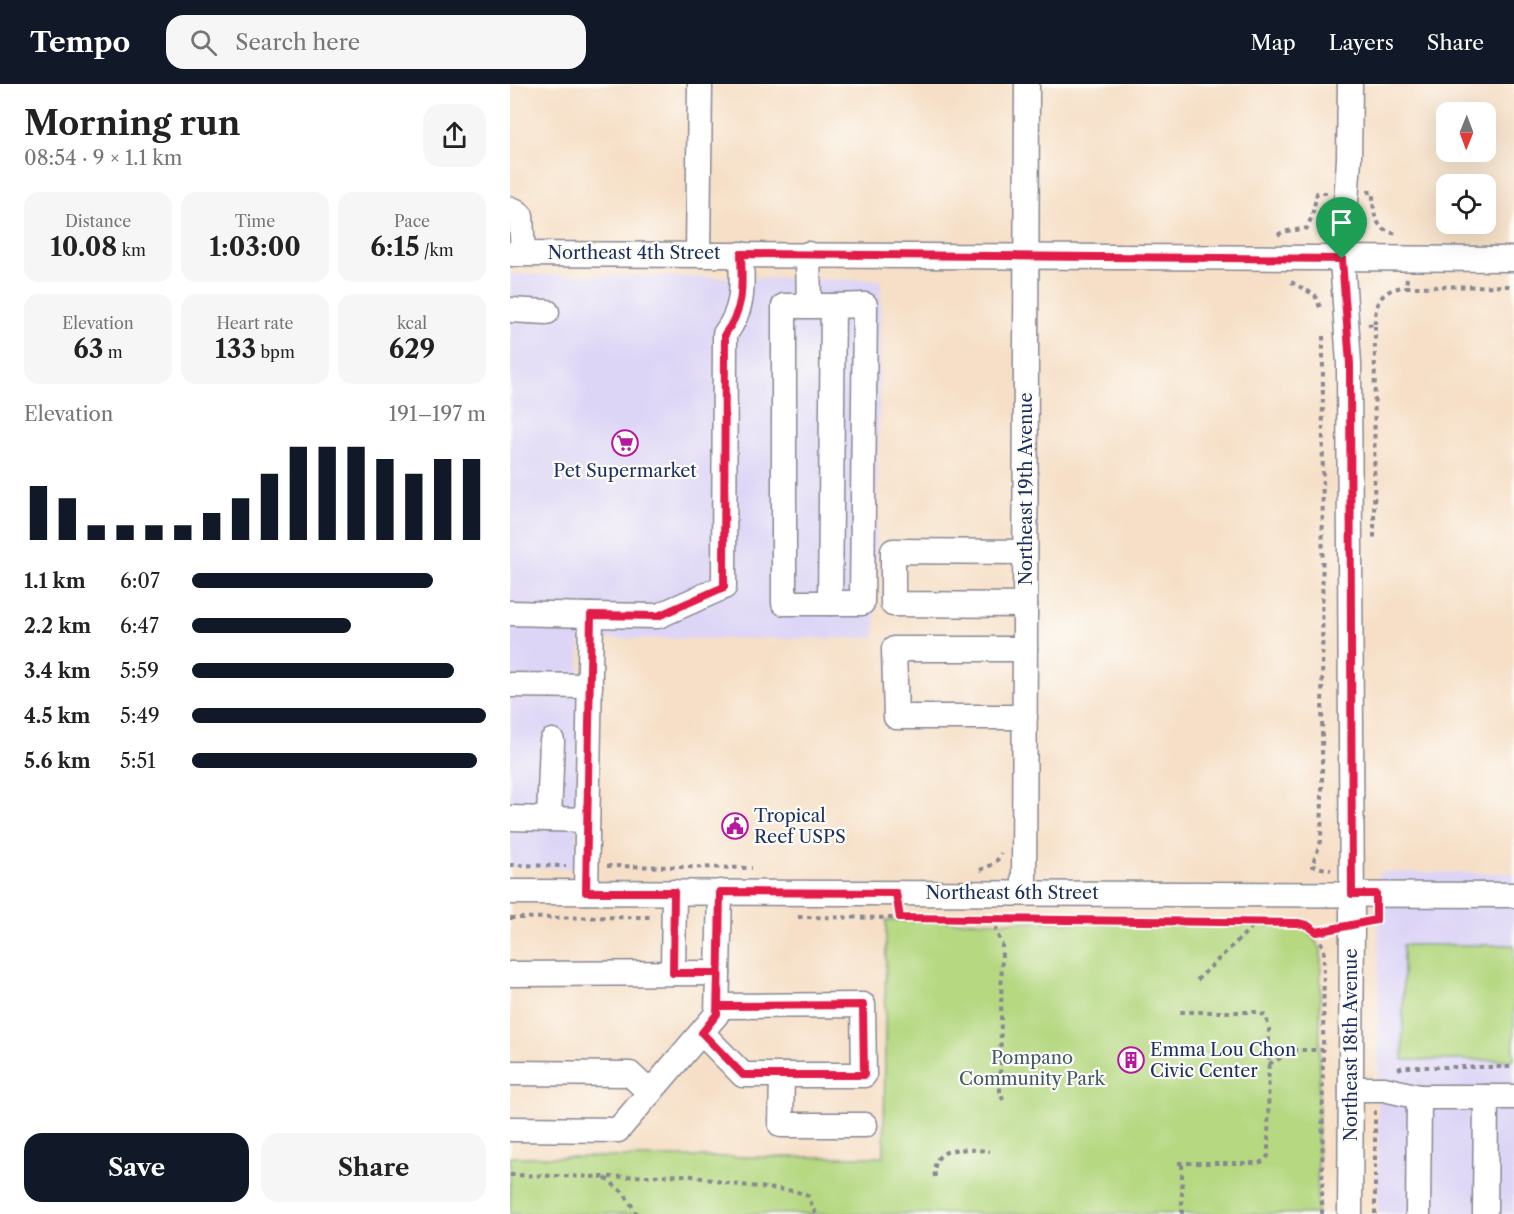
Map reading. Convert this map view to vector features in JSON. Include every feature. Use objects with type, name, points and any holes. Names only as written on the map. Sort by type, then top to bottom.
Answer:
[{"type":"street","points":[[698,253],[700,84]]},
{"type":"street","name":"Northeast 19th Avenue","points":[[1024,893],[1027,84]]},
{"type":"street","name":"Northeast 18th Avenue","points":[[1350,84],[1349,159],[1342,259],[1350,364],[1352,894],[1350,1214]]},
{"type":"street","points":[[510,209],[521,216],[516,254]]},
{"type":"street","name":"Northeast 4th Street","points":[[516,254],[698,253],[1514,259]]},
{"type":"street","points":[[510,613],[658,616],[724,587],[725,334],[733,323],[742,299],[741,254]]},
{"type":"street","points":[[808,254],[821,306],[830,603]]},
{"type":"street","points":[[865,305],[862,603],[830,603],[784,603],[784,306],[865,305]]},
{"type":"street","points":[[510,310],[547,312]]},
{"type":"street","points":[[1025,552],[893,551],[893,604],[1025,605]]},
{"type":"street","points":[[586,892],[591,615]]},
{"type":"street","points":[[1025,649],[894,649],[896,717],[1025,717]]},
{"type":"street","points":[[510,685],[590,686]]},
{"type":"street","points":[[549,819],[552,741]]},
{"type":"street","points":[[510,818],[587,820]]},
{"type":"street","name":"Northeast 6th Street","points":[[510,892],[1514,895]]},
{"type":"street","points":[[673,973],[674,892]]},
{"type":"street","points":[[510,1129],[618,1130],[717,1014],[720,892]]},
{"type":"street","points":[[510,974],[718,973]]},
{"type":"street","points":[[702,1033],[743,1075],[864,1075],[863,1005],[718,1006]]},
{"type":"street","points":[[510,1073],[630,1074],[650,1093]]},
{"type":"street","points":[[782,1075],[781,1125],[865,1125]]},
{"type":"street","points":[[1351,1089],[1384,1089],[1419,1097],[1514,1098]]},
{"type":"street","points":[[1418,1214],[1419,1097]]},
{"type":"street","points":[[1485,1214],[1486,1097]]},
{"type":"path","points":[[1375,324],[1377,304],[1382,297],[1390,291],[1406,287]]},
{"type":"path","points":[[969,870],[989,867],[998,860],[1002,850]]},
{"type":"path","points":[[510,865],[764,868]]},
{"type":"path","points":[[896,893],[900,918],[1298,923],[1307,925],[1317,932],[1324,951],[1322,1214]]},
{"type":"path","points":[[997,920],[996,931],[1002,945],[1000,1092],[1003,1100]]},
{"type":"path","points":[[1197,980],[1202,972],[1256,923]]},
{"type":"path","points":[[1317,932],[1352,924]]},
{"type":"path","points":[[1179,1012],[1262,1013],[1269,1022],[1268,1156],[1259,1163],[1180,1163],[1182,1214]]},
{"type":"path","points":[[1269,1064],[1296,1050],[1323,1050]]},
{"type":"path","points":[[1397,1069],[1403,1067],[1514,1067]]},
{"type":"path","points":[[935,1177],[936,1160],[944,1152],[955,1149],[990,1151]]},
{"type":"path","points":[[510,1175],[605,1177],[687,1175],[741,1185],[795,1191],[808,1196],[816,1214]]},
{"type":"path","points":[[605,1177],[624,1193],[637,1214]]},
{"type":"shaded area","points":[[510,274],[881,280],[875,638],[580,639],[576,868],[510,867]]},
{"type":"shaded area","points":[[1379,872],[1514,873],[1514,1214],[1378,1214]]},
{"type":"green space","name":"Pompano Community Park","points":[[886,920],[1305,926],[1321,949],[1317,1214],[510,1214],[510,1157],[884,1157]]},
{"type":"green space","points":[[1403,945],[1514,945],[1514,1060],[1403,1060]]},
{"type":"place","name":"Pet Supermarket","points":[[625,443]]},
{"type":"place","name":"Tropical Reef USPS","points":[[735,826]]},
{"type":"place","name":"Emma Lou Chon Civic Center","points":[[1131,1060]]},
{"type":"route","points":[[741,254],[1342,259],[1350,364],[1352,894],[1376,894],[1376,920],[1317,932],[1307,925],[1298,923],[900,918],[896,893],[720,892],[718,1006],[863,1005],[864,1075],[743,1075],[702,1033],[717,1014],[718,973],[673,973],[674,892],[586,892],[591,615],[658,616],[724,587],[725,334],[738,314],[742,299],[741,254]]}]
